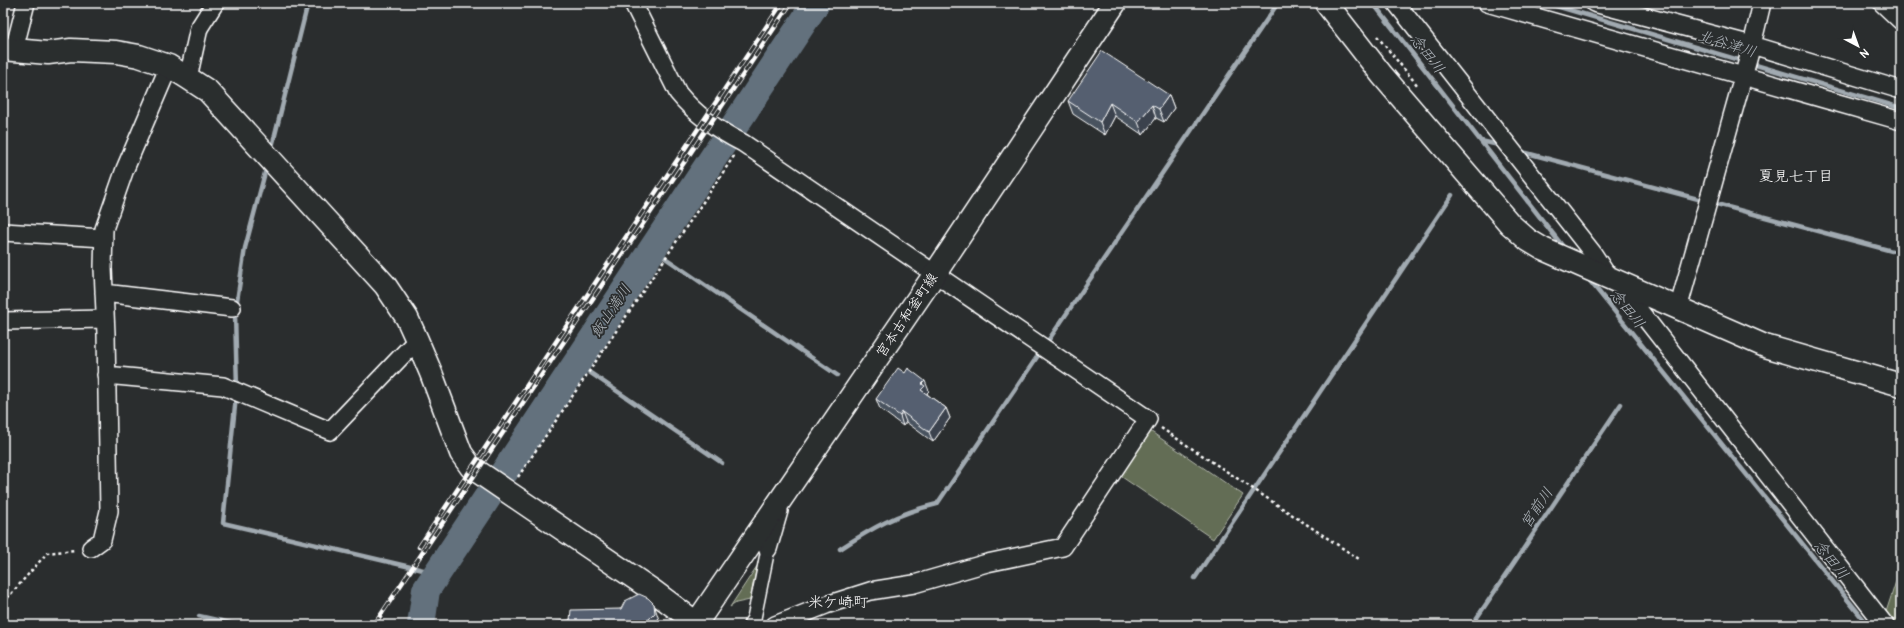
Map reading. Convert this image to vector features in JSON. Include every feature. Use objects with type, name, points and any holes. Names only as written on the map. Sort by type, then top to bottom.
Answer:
[{"type":"street","points":[[26,3],[9,50],[48,52],[71,50],[116,52],[139,56],[169,66],[208,91],[390,291],[407,318],[431,372],[461,453],[471,467],[697,624]]},
{"type":"street","points":[[188,78],[199,28],[215,3]]},
{"type":"street","points":[[632,3],[678,93],[688,105],[720,129],[935,273],[1148,419],[1063,547],[987,563],[914,584],[870,591],[826,605],[775,625]]},
{"type":"street","name":"宮本古和釜町線","points":[[697,624],[935,273],[1115,3]]},
{"type":"street","points":[[1326,3],[1382,75],[1510,224],[1528,240],[1565,259],[1782,352],[1901,385]]},
{"type":"street","points":[[1396,3],[1592,252],[1611,279],[1635,305],[1885,625]]},
{"type":"street","points":[[1487,3],[1745,71],[1901,121]]},
{"type":"street","points":[[1594,3],[1901,90]]},
{"type":"street","points":[[1678,308],[1745,71],[1762,3]]},
{"type":"street","points":[[1882,3],[1901,21]]},
{"type":"street","points":[[91,548],[102,540],[109,511],[104,229],[125,169],[169,66]]},
{"type":"street","points":[[3,232],[104,238]]},
{"type":"street","points":[[104,293],[232,308]]},
{"type":"street","points":[[3,321],[105,319]]},
{"type":"street","points":[[106,375],[223,386],[330,432],[417,340]]},
{"type":"street","points":[[753,624],[768,549],[776,520],[787,490]]},
{"type":"path","points":[[500,487],[740,141]]},
{"type":"path","points":[[1148,419],[1359,559]]},
{"type":"path","points":[[3,603],[47,553],[91,548]]},
{"type":"green space","points":[[1150,431],[1243,495],[1213,539],[1119,475]]},
{"type":"green space","points":[[757,566],[750,600],[736,603],[730,607]]},
{"type":"green space","points":[[1901,566],[1901,625],[1896,625],[1886,612]]},
{"type":"building","points":[[1102,51],[1169,95],[1159,109],[1152,105],[1138,122],[1110,103],[1100,122],[1068,101]]},
{"type":"building","points":[[898,368],[905,373],[908,368],[925,381],[922,384],[925,386],[921,390],[946,408],[929,432],[902,412],[900,416],[876,399]]},
{"type":"building","points":[[639,594],[648,598],[654,604],[655,613],[646,622],[634,625],[555,625],[555,622],[570,620],[571,610],[621,609],[625,601]]},
{"type":"waterway","points":[[271,151],[308,3]]},
{"type":"waterway","name":"飯山満川","points":[[421,625],[426,590],[816,3]]},
{"type":"waterway","points":[[840,549],[863,534],[886,522],[910,512],[937,504],[1278,3]]},
{"type":"waterway","name":"念田川","points":[[1373,3],[1564,248]]},
{"type":"waterway","name":"北谷津川","points":[[1546,3],[1901,108]]},
{"type":"waterway","points":[[1481,141],[1503,146]]},
{"type":"waterway","points":[[1519,151],[1892,251]]},
{"type":"waterway","points":[[237,388],[235,314],[245,248],[267,165]]},
{"type":"waterway","points":[[1195,578],[1452,195]]},
{"type":"waterway","points":[[652,249],[837,375]]},
{"type":"waterway","name":"念田川","points":[[1586,276],[1868,625]]},
{"type":"waterway","points":[[576,363],[722,463]]},
{"type":"waterway","points":[[236,396],[223,523],[436,573]]},
{"type":"waterway","name":"宮前川","points":[[1472,625],[1621,404]]},
{"type":"waterway","points":[[199,616],[239,625]]},
{"type":"railway","points":[[419,547],[782,3]]},
{"type":"railway","points":[[374,625],[791,3]]},
{"type":"district","name":"夏見七丁目","points":[[1796,176]]},
{"type":"district","name":"米ケ崎町","points":[[838,602]]}]
